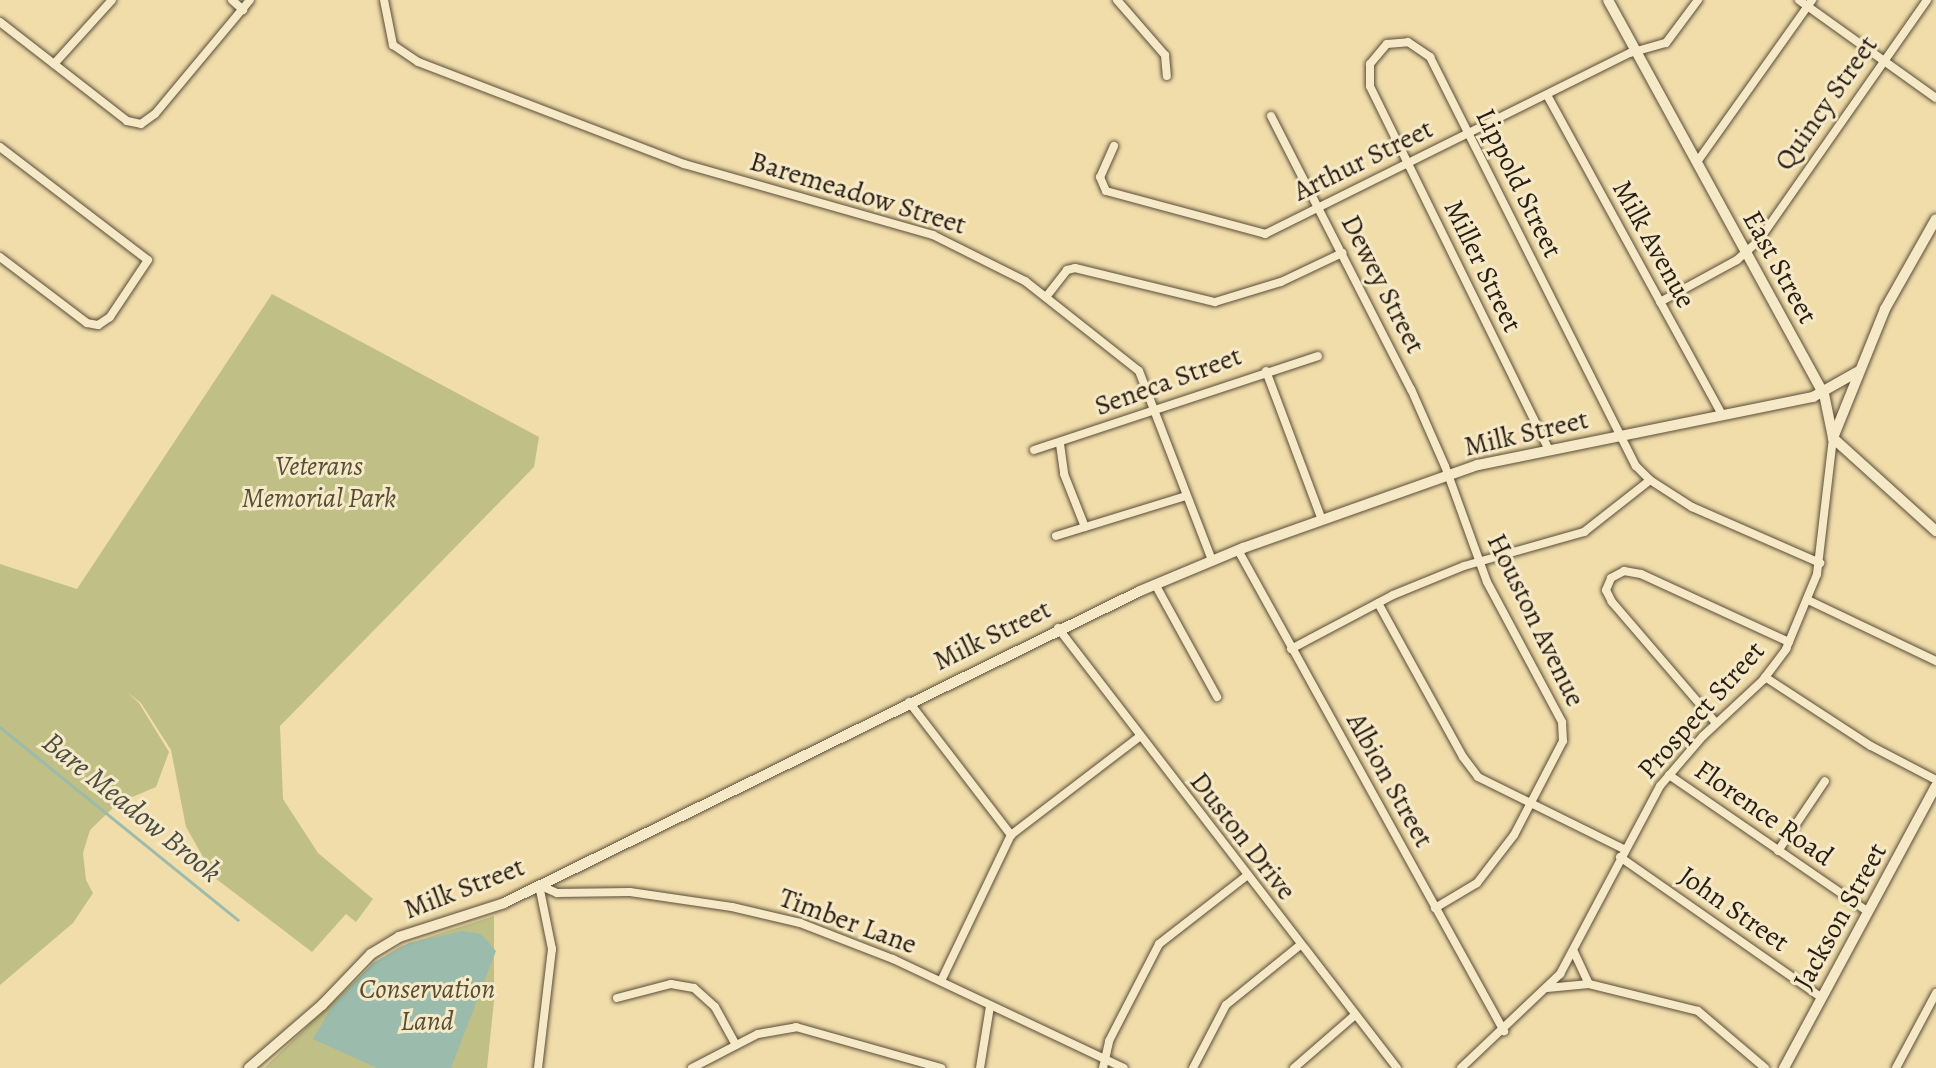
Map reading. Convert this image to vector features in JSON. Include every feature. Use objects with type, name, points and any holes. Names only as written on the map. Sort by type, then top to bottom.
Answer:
[{"type":"main road","name":"East Street","points":[[1608,0],[1824,394],[1833,438]]},
{"type":"main road","points":[[1833,438],[1936,531]]},
{"type":"main road","name":"Jackson Street","points":[[1784,1068],[1936,786]]},
{"type":"street","points":[[54,64],[112,0]]},
{"type":"street","points":[[232,0],[243,10]]},
{"type":"street","points":[[0,22],[127,121],[141,124],[155,114],[250,0]]},
{"type":"street","name":"Baremeadow Street","points":[[384,0],[393,45],[418,62],[684,164],[933,235],[996,264],[1046,297],[1134,364],[1155,409],[1212,560]]},
{"type":"street","points":[[1117,0],[1165,55],[1167,76]]},
{"type":"street","name":"Arthur Street","points":[[1114,146],[1100,177],[1102,184],[1114,195],[1265,234],[1636,51],[1666,43],[1698,0]]},
{"type":"street","points":[[1799,0],[1809,3],[1883,61],[1936,98]]},
{"type":"street","name":"Quincy Street","points":[[1660,302],[1746,253],[1927,0]]},
{"type":"street","points":[[1697,162],[1809,3]]},
{"type":"street","name":"Lippold Street","points":[[1378,104],[1368,80],[1372,59],[1387,44],[1413,43],[1430,57],[1618,435],[1650,480]]},
{"type":"street","name":"Milk Avenue","points":[[1547,95],[1722,415]]},
{"type":"street","name":"Miller Street","points":[[1378,104],[1548,448]]},
{"type":"street","name":"Dewey Street","points":[[1271,116],[1342,253],[1448,474]]},
{"type":"street","points":[[0,147],[148,260],[110,317],[98,326],[87,323],[0,257]]},
{"type":"street","name":"Prospect Street","points":[[1461,1068],[1504,1031],[1546,989],[1574,952],[1622,853],[1669,775],[1716,723],[1765,677],[1789,642],[1808,600],[1820,563],[1833,438],[1857,372],[1903,271],[1936,219]]},
{"type":"street","points":[[1046,297],[1067,270],[1075,268],[1215,302],[1281,282],[1342,253]]},
{"type":"street","name":"Seneca Street","points":[[1034,450],[1060,444],[1266,371],[1318,356]]},
{"type":"street","points":[[1266,371],[1322,520]]},
{"type":"street","points":[[1824,394],[1857,372]]},
{"type":"street","name":"Milk Street","points":[[249,1068],[385,945],[504,903],[1058,628],[1155,584],[1238,550],[1448,474],[1548,448],[1824,394]]},
{"type":"street","points":[[1060,444],[1064,474],[1085,527]]},
{"type":"street","name":"Houston Avenue","points":[[1435,908],[1477,883],[1533,804],[1563,741],[1562,722],[1478,562],[1448,474]]},
{"type":"street","points":[[1291,649],[1378,603],[1478,562],[1584,532],[1650,480],[1692,507],[1820,563]]},
{"type":"street","points":[[1056,536],[1186,496]]},
{"type":"street","name":"Albion Street","points":[[1238,550],[1504,1031]]},
{"type":"street","points":[[1716,723],[1612,602],[1606,590],[1611,578],[1624,571],[1641,575],[1789,642]]},
{"type":"street","points":[[1155,584],[1217,697]]},
{"type":"street","points":[[1808,600],[1936,661]]},
{"type":"street","name":"John Street","points":[[1378,603],[1469,767],[1489,783],[1622,853],[1822,998]]},
{"type":"street","name":"Duston Drive","points":[[1058,628],[1245,877],[1397,1068]]},
{"type":"street","points":[[1765,677],[1871,746],[1936,780]]},
{"type":"street","points":[[909,702],[1012,835]]},
{"type":"street","points":[[941,981],[1012,835],[1139,737]]},
{"type":"street","name":"Florence Road","points":[[1669,775],[1868,912]]},
{"type":"street","points":[[1778,851],[1825,781]]},
{"type":"street","points":[[1104,1064],[1109,1041],[1160,944],[1245,877]]},
{"type":"street","points":[[538,1068],[552,949],[539,885]]},
{"type":"street","name":"Timber Lane","points":[[539,885],[557,893],[630,892],[778,916],[827,932],[941,981],[1104,1064],[1124,1068]]},
{"type":"street","points":[[1193,1068],[1226,1005],[1299,946]]},
{"type":"street","points":[[1574,952],[1589,984]]},
{"type":"street","points":[[617,998],[671,984],[694,988],[715,1007],[736,1045]]},
{"type":"street","points":[[1546,989],[1589,984],[1698,1010],[1765,1068]]},
{"type":"street","points":[[1896,1068],[1936,993]]},
{"type":"street","points":[[980,1068],[990,1006]]},
{"type":"street","points":[[1294,1068],[1355,1015]]},
{"type":"street","points":[[694,1068],[773,1029],[796,1027],[941,1068]]},
{"type":"green space","name":"Veterans Memorial Park","points":[[272,294],[539,437],[534,467],[280,726],[283,799],[318,853],[373,899],[356,922],[346,914],[312,952],[215,878],[186,827],[171,750],[141,703],[127,692],[139,703],[169,752],[156,787],[118,803],[90,830],[83,853],[86,880],[93,893],[73,923],[0,985],[0,564],[77,589]]},
{"type":"green space","name":"Conservation Land","points":[[494,916],[494,1001],[487,1068],[264,1068],[374,963],[401,946]]},
{"type":"shaded area","name":"Conservation Land","points":[[463,931],[481,934],[496,951],[451,1068],[377,1068],[313,1039],[331,1008],[373,963],[409,943]]},
{"type":"waterway","name":"Bare Meadow Brook","points":[[0,727],[238,920]]}]
